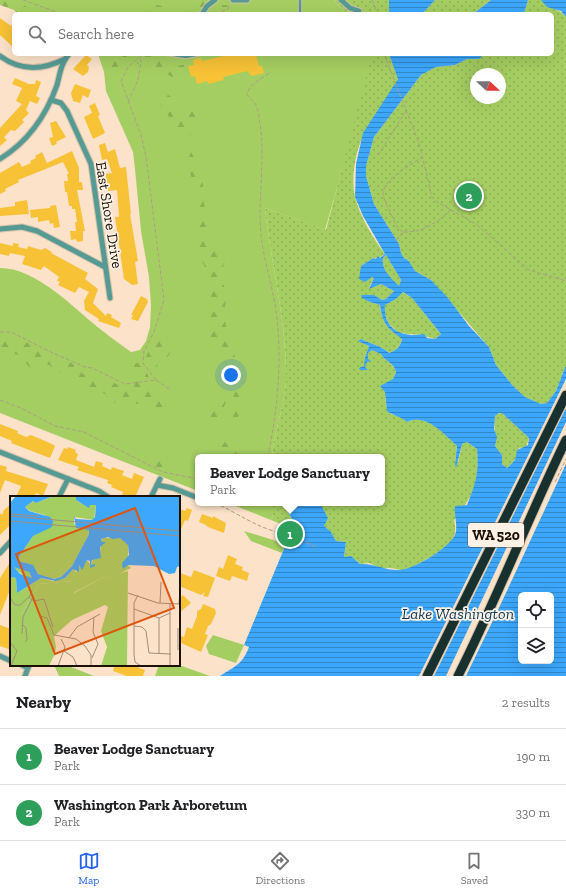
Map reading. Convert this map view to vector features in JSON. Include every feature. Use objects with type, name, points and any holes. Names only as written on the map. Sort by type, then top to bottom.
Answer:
[{"type":"highway","name":"WA 520","points":[[427,676],[566,395]]},
{"type":"highway","name":"WA 520","points":[[458,676],[484,624],[528,520],[566,440]]},
{"type":"street","points":[[203,12],[207,6],[215,0]]},
{"type":"street","points":[[232,2],[247,0]]},
{"type":"street","points":[[341,0],[350,8],[359,11]]},
{"type":"street","points":[[0,56],[15,65],[25,68],[51,66],[65,59]]},
{"type":"street","points":[[0,159],[16,148],[42,119],[51,100],[65,59],[67,56]]},
{"type":"street","name":"East Shore Drive","points":[[51,100],[60,103],[67,111],[91,164],[110,298]]},
{"type":"street","points":[[0,229],[22,228],[37,231],[105,267]]},
{"type":"street","points":[[0,452],[99,491],[106,496]]},
{"type":"street","points":[[60,496],[68,479]]},
{"type":"street","points":[[152,496],[160,479]]},
{"type":"street","points":[[158,485],[173,488],[195,497]]},
{"type":"street","points":[[0,553],[10,542]]},
{"type":"street","points":[[0,656],[10,660]]},
{"type":"street","points":[[25,676],[29,666]]},
{"type":"lane","points":[[300,0],[300,12]]},
{"type":"lane","points":[[180,56],[191,56]]},
{"type":"path","points":[[23,0],[56,12]]},
{"type":"path","points":[[372,0],[377,12]]},
{"type":"path","points":[[221,12],[228,9],[232,2]]},
{"type":"path","points":[[386,56],[419,143],[432,197],[450,210],[476,224],[529,270],[566,281]]},
{"type":"path","points":[[128,103],[138,80],[141,61],[139,58],[128,67],[121,81],[128,103],[140,135],[146,156],[164,300],[154,332],[144,351],[143,363],[156,380],[169,389]]},
{"type":"path","points":[[269,454],[276,417],[279,379],[277,318],[261,231],[260,212],[263,160],[260,122],[257,106],[247,94],[255,82],[265,78],[271,72]]},
{"type":"path","points":[[378,155],[406,110]]},
{"type":"path","points":[[422,157],[391,180],[384,189],[384,198],[396,225],[399,230],[404,232],[422,230],[450,210]]},
{"type":"path","points":[[396,241],[404,232]]},
{"type":"path","points":[[0,332],[11,332],[55,354],[85,367],[92,368],[125,384],[156,380]]},
{"type":"path","points":[[0,400],[23,408],[55,426],[84,432],[163,472],[195,478]]},
{"type":"path","points":[[221,506],[264,528],[277,533],[293,535]]},
{"type":"path","points":[[290,534],[316,546]]},
{"type":"green space","points":[[0,0],[13,0],[38,12],[16,12],[0,5]]},
{"type":"green space","points":[[5,0],[334,0],[344,12],[33,12]]},
{"type":"green space","points":[[198,0],[212,0],[215,5],[238,5],[234,9],[224,12],[186,12],[192,9]]},
{"type":"green space","points":[[334,0],[389,0],[389,12],[344,12]]},
{"type":"green space","points":[[435,0],[491,0],[476,12],[424,12]]},
{"type":"green space","points":[[528,0],[543,0],[547,5],[566,17],[566,365],[556,391],[547,403],[541,404],[525,397],[513,386],[496,365],[489,347],[431,280],[415,271],[409,261],[404,258],[399,244],[374,204],[366,176],[366,166],[374,137],[421,75],[436,67],[455,65],[467,59],[477,59],[481,56],[554,56],[554,12],[525,12]]},
{"type":"green space","points":[[151,1],[162,6],[165,12],[137,12],[143,4]]},
{"type":"green space","points":[[99,56],[375,56],[325,230],[265,208],[286,358],[285,389],[272,454],[195,454],[195,490],[0,413],[0,268],[14,270],[42,282],[107,335],[131,352],[140,350],[146,341],[150,327],[151,305],[149,277],[141,231],[133,152],[106,91],[104,72]]},
{"type":"green space","points":[[107,56],[127,56],[116,69],[111,71]]},
{"type":"green space","points":[[137,56],[160,56],[179,66],[184,64],[187,69],[176,79],[161,71],[158,73],[145,70],[137,63]]},
{"type":"green space","points":[[371,56],[390,56],[398,77],[397,83],[391,95],[365,131],[358,149],[353,179],[357,205],[372,234],[385,254],[377,259],[373,258],[361,266],[374,278],[369,288],[381,284],[394,291],[386,299],[382,300],[374,295],[361,295],[370,302],[380,305],[382,317],[386,324],[392,331],[402,338],[398,348],[389,353],[379,346],[361,339],[359,341],[369,346],[365,365],[360,370],[367,370],[365,367],[368,353],[372,350],[381,354],[393,366],[396,372],[388,388],[386,397],[387,407],[390,414],[402,417],[407,422],[421,420],[428,422],[440,430],[457,446],[455,463],[458,462],[462,444],[467,442],[477,449],[478,460],[474,487],[471,495],[454,520],[455,532],[450,543],[435,555],[403,570],[391,568],[383,569],[369,563],[360,564],[356,560],[344,557],[346,542],[336,541],[331,532],[323,526],[320,506],[385,506],[385,454],[272,454],[285,388],[286,357],[265,208],[326,230]]},
{"type":"green space","points":[[162,90],[171,97],[170,105],[177,108],[195,108],[198,115],[190,135],[186,138],[162,108],[158,96]]},
{"type":"green space","points":[[192,153],[203,184],[207,244],[216,251],[227,254],[222,270],[222,280],[227,295],[224,314],[228,338],[236,359],[242,413],[236,419],[225,414],[234,395],[220,375],[228,366],[207,338],[206,325],[212,307],[210,280],[204,265],[195,251],[196,194],[192,178],[185,163],[185,154]]},
{"type":"green space","points":[[386,255],[401,280],[399,287],[385,270],[383,258]]},
{"type":"green space","points":[[402,292],[412,298],[441,334],[435,339],[421,335],[399,333],[388,323],[385,314],[385,305],[396,299]]},
{"type":"green space","points":[[158,330],[161,330],[169,342],[171,350],[166,361],[158,362],[157,367],[161,371],[158,376],[146,357]]},
{"type":"green space","points":[[19,339],[80,367],[82,373],[89,378],[106,380],[126,387],[132,388],[134,363],[143,363],[154,388],[168,400],[175,404],[177,403],[178,408],[161,413],[145,405],[131,404],[127,406],[117,401],[108,408],[104,403],[107,395],[99,391],[93,391],[83,382],[48,365],[42,364],[31,369],[19,355],[10,353],[0,348],[0,341],[11,342]]},
{"type":"green space","points":[[222,392],[228,397],[221,414],[223,422],[218,423],[215,419],[213,423],[204,424],[204,419],[198,414],[218,401]]},
{"type":"green space","points":[[502,413],[529,438],[526,447],[519,448],[515,460],[507,468],[502,464],[502,455],[495,446],[495,418],[496,414]]},
{"type":"green space","points":[[218,438],[236,449],[237,454],[225,454],[224,448],[214,444]]},
{"type":"green space","points":[[143,456],[151,458],[157,456],[172,460],[171,469],[155,467],[151,465]]},
{"type":"green space","points":[[236,506],[273,506],[273,515],[271,520]]},
{"type":"green space","points":[[273,506],[287,506],[287,510],[299,531],[293,546],[280,540],[286,526],[271,520],[273,515]]},
{"type":"green space","points":[[244,531],[286,544],[282,553],[251,541]]},
{"type":"green space","points":[[213,635],[244,645],[236,663],[209,654],[206,646]]},
{"type":"green space","points":[[180,665],[210,676],[155,676],[159,666]]},
{"type":"green space","points":[[54,666],[69,666],[94,676],[59,676]]},
{"type":"water","points":[[389,0],[435,0],[424,12],[389,12]]},
{"type":"water","points":[[491,0],[528,0],[525,12],[476,12]]},
{"type":"water","points":[[541,0],[566,0],[566,17],[561,11],[547,7]]},
{"type":"water","name":"Lake Washington","points":[[390,56],[482,56],[479,59],[467,59],[455,65],[436,67],[421,75],[374,137],[366,166],[366,176],[374,204],[399,244],[404,258],[409,261],[415,271],[431,280],[448,298],[469,326],[489,347],[496,365],[513,386],[525,397],[541,404],[547,403],[556,391],[566,365],[566,676],[220,676],[244,658],[249,647],[244,645],[286,544],[299,531],[287,510],[287,506],[322,506],[328,518],[324,526],[331,532],[336,541],[346,542],[344,557],[351,556],[360,564],[398,570],[422,562],[448,544],[454,537],[456,531],[455,506],[467,505],[475,484],[478,464],[477,449],[467,442],[462,444],[456,468],[457,446],[434,426],[421,420],[407,422],[387,411],[385,392],[380,386],[393,379],[396,372],[393,366],[381,354],[372,350],[368,353],[368,359],[371,361],[367,362],[365,367],[368,370],[360,370],[359,368],[364,366],[369,346],[358,341],[361,339],[379,346],[389,353],[398,348],[402,339],[386,325],[382,317],[380,305],[362,298],[361,295],[374,295],[382,300],[386,299],[394,291],[381,284],[369,289],[374,278],[372,277],[365,282],[359,279],[361,266],[373,258],[376,259],[378,256],[380,258],[385,254],[363,216],[355,197],[356,164],[363,133],[398,79]],"holes":[[[386,255],[401,280],[399,286],[385,270],[383,258]],[[403,292],[412,298],[441,334],[435,339],[427,338],[424,334],[408,335],[401,333],[391,326],[387,320],[385,305],[396,299]],[[502,413],[529,438],[528,445],[517,450],[515,460],[507,468],[502,464],[502,455],[495,446],[497,437],[494,429],[495,416]]]},
{"type":"pier","points":[[566,379],[566,408],[434,676],[419,676]]},
{"type":"pier","points":[[566,422],[566,464],[498,610],[466,676],[446,676]]},
{"type":"building","points":[[0,18],[11,26],[12,25],[12,46],[0,35]]},
{"type":"building","points":[[85,56],[92,59],[87,65],[89,67],[88,72],[83,76],[73,69]]},
{"type":"building","points":[[223,56],[256,56],[259,66],[262,66],[264,73],[252,76],[247,71],[223,77],[224,80],[208,84],[207,81],[197,84],[195,76],[191,77],[188,66],[194,65],[193,60],[201,58],[202,61]]},
{"type":"building","points":[[15,78],[29,84],[35,84],[36,80],[41,82],[36,96],[40,98],[37,104],[30,101],[26,110],[29,113],[22,120],[24,122],[15,131],[11,130],[4,137],[7,140],[0,146],[0,128],[22,104],[16,101],[22,88],[12,84]]},
{"type":"building","points":[[75,84],[91,90],[88,98],[83,95],[80,103],[73,101],[71,93]]},
{"type":"building","points":[[95,103],[100,115],[98,116],[105,133],[93,139],[84,117],[92,113],[89,106]]},
{"type":"building","points":[[56,121],[66,137],[56,142],[57,144],[52,146],[49,138],[53,137],[50,123]]},
{"type":"building","points":[[105,143],[108,152],[115,149],[120,168],[126,167],[130,214],[138,261],[135,262],[138,284],[132,285],[124,279],[115,217],[119,217],[117,190],[108,191],[105,174],[112,173],[107,159],[102,160],[99,145]]},
{"type":"building","points":[[72,151],[79,168],[79,182],[82,182],[83,190],[77,190],[85,231],[83,231],[83,241],[77,242],[76,239],[71,240],[70,231],[76,231],[75,222],[77,222],[75,209],[72,209],[72,206],[69,206],[67,192],[65,192],[64,181],[68,181],[67,174],[69,174],[63,162],[18,180],[19,182],[5,189],[6,191],[0,194],[0,173],[19,162],[22,167],[31,163],[30,161],[36,158],[35,156],[42,152],[47,163]]},
{"type":"building","points":[[27,200],[29,214],[0,216],[0,208],[15,206],[15,202]]},
{"type":"building","points":[[56,205],[60,227],[54,228],[53,223],[50,224],[49,220],[38,222],[38,217],[31,218],[30,210],[50,208],[50,206]]},
{"type":"building","points":[[0,243],[13,246],[13,243],[19,244],[18,247],[27,249],[28,246],[41,250],[45,248],[52,252],[51,253],[88,273],[85,279],[98,289],[93,303],[106,316],[107,313],[112,315],[111,317],[121,323],[119,328],[98,321],[99,319],[85,310],[84,301],[89,292],[79,287],[75,293],[58,285],[60,282],[57,281],[59,277],[44,266],[41,270],[22,264],[25,256],[10,253],[9,256],[0,254]]},
{"type":"building","points":[[141,296],[147,299],[148,302],[138,321],[131,319],[133,315],[131,315]]},
{"type":"building","points":[[0,424],[18,431],[17,433],[26,437],[31,435],[55,446],[50,458],[11,443],[12,441],[0,436]]},
{"type":"building","points":[[68,447],[76,450],[75,452],[78,454],[76,460],[94,467],[96,461],[103,463],[102,466],[111,470],[112,467],[124,471],[122,475],[132,479],[134,473],[144,477],[135,496],[122,495],[123,492],[111,487],[112,485],[107,483],[108,480],[77,470],[79,467],[58,460],[64,448],[67,449]]},
{"type":"building","points":[[0,465],[7,467],[6,471],[48,484],[43,496],[36,493],[34,496],[16,496],[21,486],[5,480],[0,493]]},
{"type":"building","points":[[10,505],[10,525],[0,535],[0,513],[2,515],[4,510]]},
{"type":"building","points":[[187,508],[192,510],[188,521],[185,520],[180,532],[180,509],[185,511]]},
{"type":"building","points":[[202,514],[213,518],[213,516],[226,523],[224,533],[199,522]]},
{"type":"building","points":[[228,555],[237,559],[235,564],[243,567],[242,570],[249,573],[247,581],[232,576],[230,581],[216,576],[219,567],[223,569]]},
{"type":"building","points":[[10,563],[10,590],[0,615],[0,578]]},
{"type":"building","points":[[194,570],[215,578],[208,597],[203,596],[205,592],[201,595],[180,586],[180,573],[191,577]]},
{"type":"building","points":[[183,595],[191,603],[180,612],[180,598]]},
{"type":"building","points":[[203,604],[215,609],[216,613],[211,624],[208,626],[205,634],[208,635],[201,652],[180,642],[180,635],[184,637],[187,627],[192,629],[197,616],[197,611],[201,609]]},
{"type":"building","points":[[0,625],[10,629],[10,650],[0,646]]},
{"type":"building","points":[[115,666],[135,666],[145,670],[143,676],[127,676],[113,671]]},
{"type":"place","name":"Washington Park Arboretum","points":[[469,196]]},
{"type":"place","name":"Beaver Lodge Sanctuary","points":[[290,534]]}]
